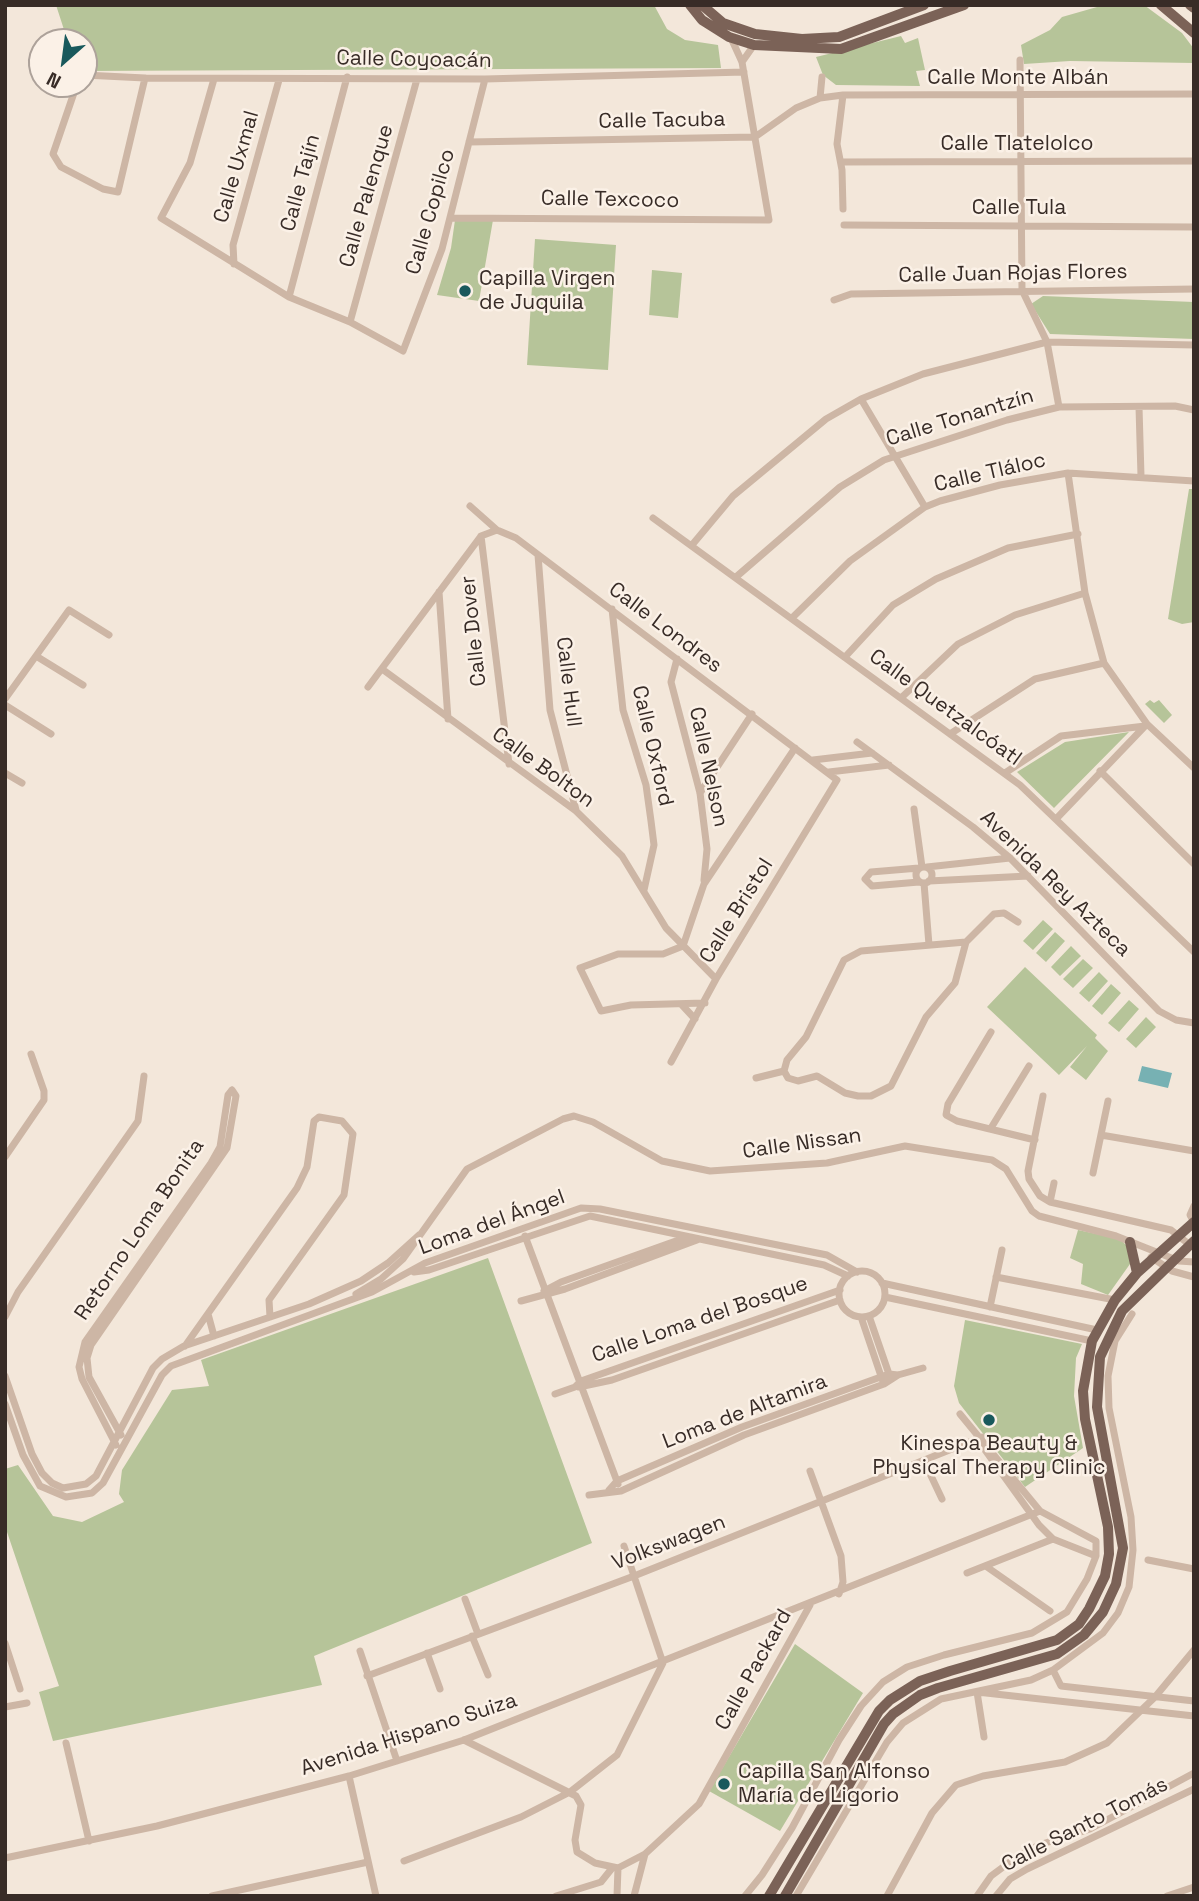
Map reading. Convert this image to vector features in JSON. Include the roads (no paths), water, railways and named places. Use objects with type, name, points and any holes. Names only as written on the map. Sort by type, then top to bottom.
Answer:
[{"type":"main road","points":[[690,5],[702,20],[730,38],[754,45],[841,49],[964,5]]},
{"type":"main road","points":[[702,5],[723,23],[755,34],[802,39],[839,37],[924,5]]},
{"type":"main road","points":[[1161,5],[1194,33]]},
{"type":"main road","points":[[769,1896],[879,1712],[890,1700],[920,1681],[1057,1640],[1079,1623],[1098,1595],[1109,1554],[1108,1527],[1085,1419],[1083,1391],[1092,1341],[1115,1300],[1137,1273],[1194,1222]]},
{"type":"main road","points":[[785,1896],[884,1724],[893,1714],[920,1695],[938,1688],[1057,1654],[1084,1635],[1103,1612],[1116,1584],[1123,1548],[1097,1407],[1100,1357],[1122,1311],[1192,1243]]},
{"type":"main road","points":[[1135,1244],[1137,1273]]},
{"type":"street","points":[[730,38],[742,62],[755,137]]},
{"type":"street","points":[[742,62],[754,45]]},
{"type":"street","points":[[1020,60],[1022,289],[1047,342],[1059,407]]},
{"type":"street","name":"Calle Coyoacán","points":[[98,76],[279,80],[347,77],[485,79],[744,72]]},
{"type":"street","name":"Calle Tajín","points":[[289,298],[347,77]]},
{"type":"street","points":[[820,98],[822,77]]},
{"type":"street","points":[[72,98],[53,154],[61,167],[103,189],[118,192],[145,78]]},
{"type":"street","points":[[214,79],[190,163],[161,218],[289,298],[350,322]]},
{"type":"street","name":"Calle Palenque","points":[[350,322],[417,79]]},
{"type":"street","name":"Calle Copilco","points":[[350,322],[403,351],[442,248],[485,79]]},
{"type":"street","name":"Calle Uxmal","points":[[233,264],[233,245],[279,80]]},
{"type":"street","name":"Calle Monte Albán","points":[[843,95],[1194,94]]},
{"type":"street","points":[[843,95],[837,144],[841,162],[843,209]]},
{"type":"street","name":"Calle Tacuba","points":[[469,142],[755,137],[796,108],[820,98],[843,95]]},
{"type":"street","name":"Calle Texcoco","points":[[450,218],[769,220],[755,137]]},
{"type":"street","name":"Calle Tlatelolco","points":[[841,162],[1194,161]]},
{"type":"street","name":"Calle Tula","points":[[844,225],[1194,227]]},
{"type":"street","name":"Calle Juan Rojas Flores","points":[[834,300],[851,294],[1022,289],[1194,289]]},
{"type":"street","points":[[692,545],[733,496],[826,419],[861,399],[923,374],[1047,342],[1194,345]]},
{"type":"street","points":[[861,399],[925,507]]},
{"type":"street","name":"Calle Tonantzín","points":[[736,577],[840,487],[893,457],[1007,420],[1059,407],[1175,406],[1194,410]]},
{"type":"street","points":[[1139,407],[1141,476]]},
{"type":"street","points":[[1068,473],[1085,593],[1104,663],[1146,725],[1194,768]]},
{"type":"street","name":"Calle Tláloc","points":[[792,618],[850,561],[925,507],[1000,485],[1068,473],[1194,481]]},
{"type":"street","name":"Calle Londres","points":[[470,506],[497,530],[516,538],[837,780]]},
{"type":"street","name":"Calle Quetzalcóatl","points":[[653,518],[1005,773],[1194,952]]},
{"type":"street","points":[[368,687],[481,536],[497,530]]},
{"type":"street","points":[[845,657],[893,605],[936,579],[1008,548],[1078,534]]},
{"type":"street","name":"Calle Dover","points":[[481,536],[509,764]]},
{"type":"street","name":"Calle Hull","points":[[538,555],[550,710],[576,811]]},
{"type":"street","points":[[439,592],[448,719]]},
{"type":"street","points":[[901,698],[958,644],[1015,615],[1085,593]]},
{"type":"street","name":"Calle Oxford","points":[[612,609],[623,710],[646,785],[651,821],[652,864],[643,890]]},
{"type":"street","points":[[5,699],[69,610],[109,635]]},
{"type":"street","points":[[36,656],[83,685]]},
{"type":"street","name":"Calle Nelson","points":[[677,659],[671,682],[700,793],[706,849],[704,884]]},
{"type":"street","points":[[950,734],[1035,679],[1104,663]]},
{"type":"street","name":"Calle Bolton","points":[[382,669],[576,811],[622,856],[654,911],[683,946],[716,979]]},
{"type":"street","points":[[5,705],[51,734]]},
{"type":"street","points":[[700,793],[752,714]]},
{"type":"street","points":[[1056,819],[1146,725]]},
{"type":"street","points":[[1005,773],[1061,736],[1146,725]]},
{"type":"street","name":"Avenida Rey Azteca","points":[[857,742],[974,827],[1010,858],[1160,1011],[1176,1020],[1194,1023]]},
{"type":"street","points":[[705,1003],[631,1005],[601,1011],[597,1008],[580,968],[618,954],[663,954],[683,946],[704,884],[796,748]]},
{"type":"street","points":[[813,760],[872,753]]},
{"type":"street","points":[[829,772],[888,765]]},
{"type":"street","points":[[1100,772],[1194,864]]},
{"type":"street","points":[[5,773],[22,783]]},
{"type":"street","name":"Calle Bristol","points":[[671,1062],[716,979],[837,780]]},
{"type":"street","points":[[914,809],[923,867],[916,876],[924,882]]},
{"type":"street","points":[[706,849],[722,855]]},
{"type":"street","points":[[1010,858],[871,872],[865,879],[872,886],[1028,876]]},
{"type":"street","points":[[923,867],[932,872],[924,882],[929,945]]},
{"type":"street","points":[[784,1072],[793,1081],[817,1076],[845,1093],[858,1096],[871,1096],[891,1086],[898,1077],[926,1017],[955,983],[966,942],[995,914],[1004,913],[1018,922]]},
{"type":"street","points":[[784,1072],[786,1060],[813,1026],[844,960],[861,951],[966,942]]},
{"type":"street","points":[[682,1005],[695,1019]]},
{"type":"street","points":[[991,1032],[948,1104],[946,1115],[957,1121],[1035,1140]]},
{"type":"street","points":[[5,1157],[44,1100],[44,1091],[32,1054]]},
{"type":"street","points":[[991,1128],[1030,1066]]},
{"type":"street","points":[[756,1078],[784,1072]]},
{"type":"street","points":[[5,1317],[18,1292],[138,1121],[145,1076]]},
{"type":"street","name":"Retorno Loma Bonita","points":[[122,1450],[114,1443],[82,1379],[79,1367],[85,1342],[211,1163],[224,1134],[228,1094],[232,1090],[236,1096],[227,1148],[91,1345],[87,1358],[89,1377],[120,1433],[127,1440]]},
{"type":"street","points":[[1043,1096],[1029,1179],[1040,1196],[1050,1202],[1180,1235],[1192,1243]]},
{"type":"street","points":[[1093,1173],[1108,1101]]},
{"type":"street","name":"Calle Nissan","points":[[428,1228],[462,1174],[516,1142],[574,1116],[593,1122],[662,1160],[710,1171],[827,1163],[895,1147],[913,1147],[992,1160],[1006,1169],[1039,1216],[1135,1244],[1156,1256]]},
{"type":"street","points":[[184,1346],[303,1178],[314,1121],[319,1117],[342,1121],[349,1126],[353,1134],[344,1195],[269,1300],[270,1318]]},
{"type":"street","points":[[1101,1135],[1194,1151]]},
{"type":"street","points":[[1050,1202],[1054,1183]]},
{"type":"street","points":[[1194,1206],[1190,1216],[1194,1222]]},
{"type":"street","name":"Loma del Ángel","points":[[413,1272],[425,1263],[522,1228],[591,1207],[828,1255],[857,1272]]},
{"type":"street","name":"Loma del Ángel","points":[[413,1272],[429,1270],[583,1217],[824,1265],[848,1276]]},
{"type":"street","points":[[657,1247],[659,1221]]},
{"type":"street","points":[[5,1376],[41,1473],[63,1488],[86,1484],[96,1476],[153,1368],[162,1359],[184,1346],[270,1318],[336,1292],[375,1273],[428,1228]]},
{"type":"street","points":[[341,1303],[395,1268],[428,1228]]},
{"type":"street","points":[[522,1228],[621,1491]]},
{"type":"street","points":[[546,1292],[688,1237],[699,1229]]},
{"type":"street","points":[[521,1301],[698,1239],[709,1231]]},
{"type":"street","points":[[990,1307],[1002,1250]]},
{"type":"street","points":[[1156,1256],[1194,1262]]},
{"type":"street","points":[[1156,1256],[1165,1268],[1194,1277]]},
{"type":"street","points":[[5,1404],[33,1475],[40,1486],[66,1497],[92,1493],[103,1483],[162,1375],[182,1360],[372,1292],[413,1272]]},
{"type":"street","points":[[882,1283],[885,1297],[880,1309],[865,1316],[849,1312],[840,1300],[840,1290],[848,1276],[857,1272],[871,1273],[882,1283],[1097,1330]]},
{"type":"street","points":[[996,1277],[1115,1300]]},
{"type":"street","name":"Calle Loma del Bosque","points":[[555,1394],[840,1290]]},
{"type":"street","points":[[336,1292],[341,1303]]},
{"type":"street","points":[[885,1297],[1092,1341]]},
{"type":"street","name":"Calle Loma del Bosque","points":[[580,1385],[840,1300]]},
{"type":"street","points":[[208,1314],[214,1336]]},
{"type":"street","points":[[796,1896],[894,1732],[916,1713],[941,1699],[1031,1680],[1053,1671],[1103,1633],[1118,1613],[1129,1587],[1133,1550],[1131,1517],[1109,1408],[1108,1376],[1115,1341],[1132,1314]]},
{"type":"street","points":[[865,1316],[893,1377]]},
{"type":"street","points":[[589,1495],[609,1490],[621,1491],[744,1435],[882,1381],[865,1316]]},
{"type":"street","points":[[1076,1338],[1079,1326]]},
{"type":"street","name":"Loma de Altamira","points":[[609,1490],[617,1481],[742,1427],[923,1368]]},
{"type":"street","points":[[745,1896],[762,1875],[839,1740],[871,1694],[907,1667],[944,1655],[1011,1641],[1053,1623],[1079,1595],[1096,1556],[1096,1541],[1040,1511],[979,1438]]},
{"type":"street","points":[[979,1438],[1031,1516],[1053,1539],[1096,1556]]},
{"type":"street","name":"Volkswagen","points":[[367,1676],[634,1576],[979,1438]]},
{"type":"street","points":[[924,1461],[942,1499]]},
{"type":"street","points":[[810,1471],[841,1556],[843,1582],[839,1594]]},
{"type":"street","name":"Calle Packard","points":[[556,1896],[605,1880],[616,1867],[645,1854],[699,1804],[810,1605],[1040,1511]]},
{"type":"street","points":[[967,1573],[1053,1539]]},
{"type":"street","points":[[404,1861],[521,1817],[570,1792],[618,1755],[663,1662],[624,1546]]},
{"type":"street","points":[[1148,1560],[1194,1569]]},
{"type":"street","points":[[987,1567],[1050,1611]]},
{"type":"street","points":[[465,1599],[488,1675]]},
{"type":"street","name":"Avenida Hispano Suiza","points":[[5,1858],[89,1841],[349,1776],[464,1740],[810,1605]]},
{"type":"street","points":[[5,1643],[8,1661],[20,1689]]},
{"type":"street","points":[[887,1896],[944,1796],[956,1785],[983,1776],[1065,1762],[1107,1743],[1155,1697],[1194,1650]]},
{"type":"street","points":[[360,1651],[397,1761]]},
{"type":"street","points":[[428,1653],[440,1689]]},
{"type":"street","points":[[1053,1671],[1061,1686],[1194,1701]]},
{"type":"street","points":[[977,1692],[1194,1716]]},
{"type":"street","points":[[977,1692],[984,1737]]},
{"type":"street","points":[[5,1707],[27,1703]]},
{"type":"street","points":[[464,1740],[570,1792],[581,1805],[575,1840],[577,1852],[595,1863],[616,1867],[617,1896]]},
{"type":"street","points":[[66,1743],[89,1841]]},
{"type":"street","name":"Calle Santo Tomás","points":[[977,1896],[991,1876],[1018,1856],[1039,1845],[1090,1829],[1194,1773]]},
{"type":"street","points":[[349,1776],[376,1896]]},
{"type":"street","name":"Calle Santo Tomás","points":[[996,1896],[1010,1879],[1027,1869],[1194,1788]]},
{"type":"street","points":[[634,1896],[645,1854]]},
{"type":"street","points":[[212,1896],[368,1862]]},
{"type":"street","points":[[1167,1896],[1194,1887]]},
{"type":"water","points":[[1142,1066],[1172,1073],[1168,1088],[1138,1081]]},
{"type":"place","name":"Capilla Virgen de Juquila","points":[[465,291]]},
{"type":"place","name":"Kinespa Beauty & Physical Therapy Clinic","points":[[989,1420]]},
{"type":"place","name":"Capilla San Alfonso María de Ligorio","points":[[724,1784]]}]
